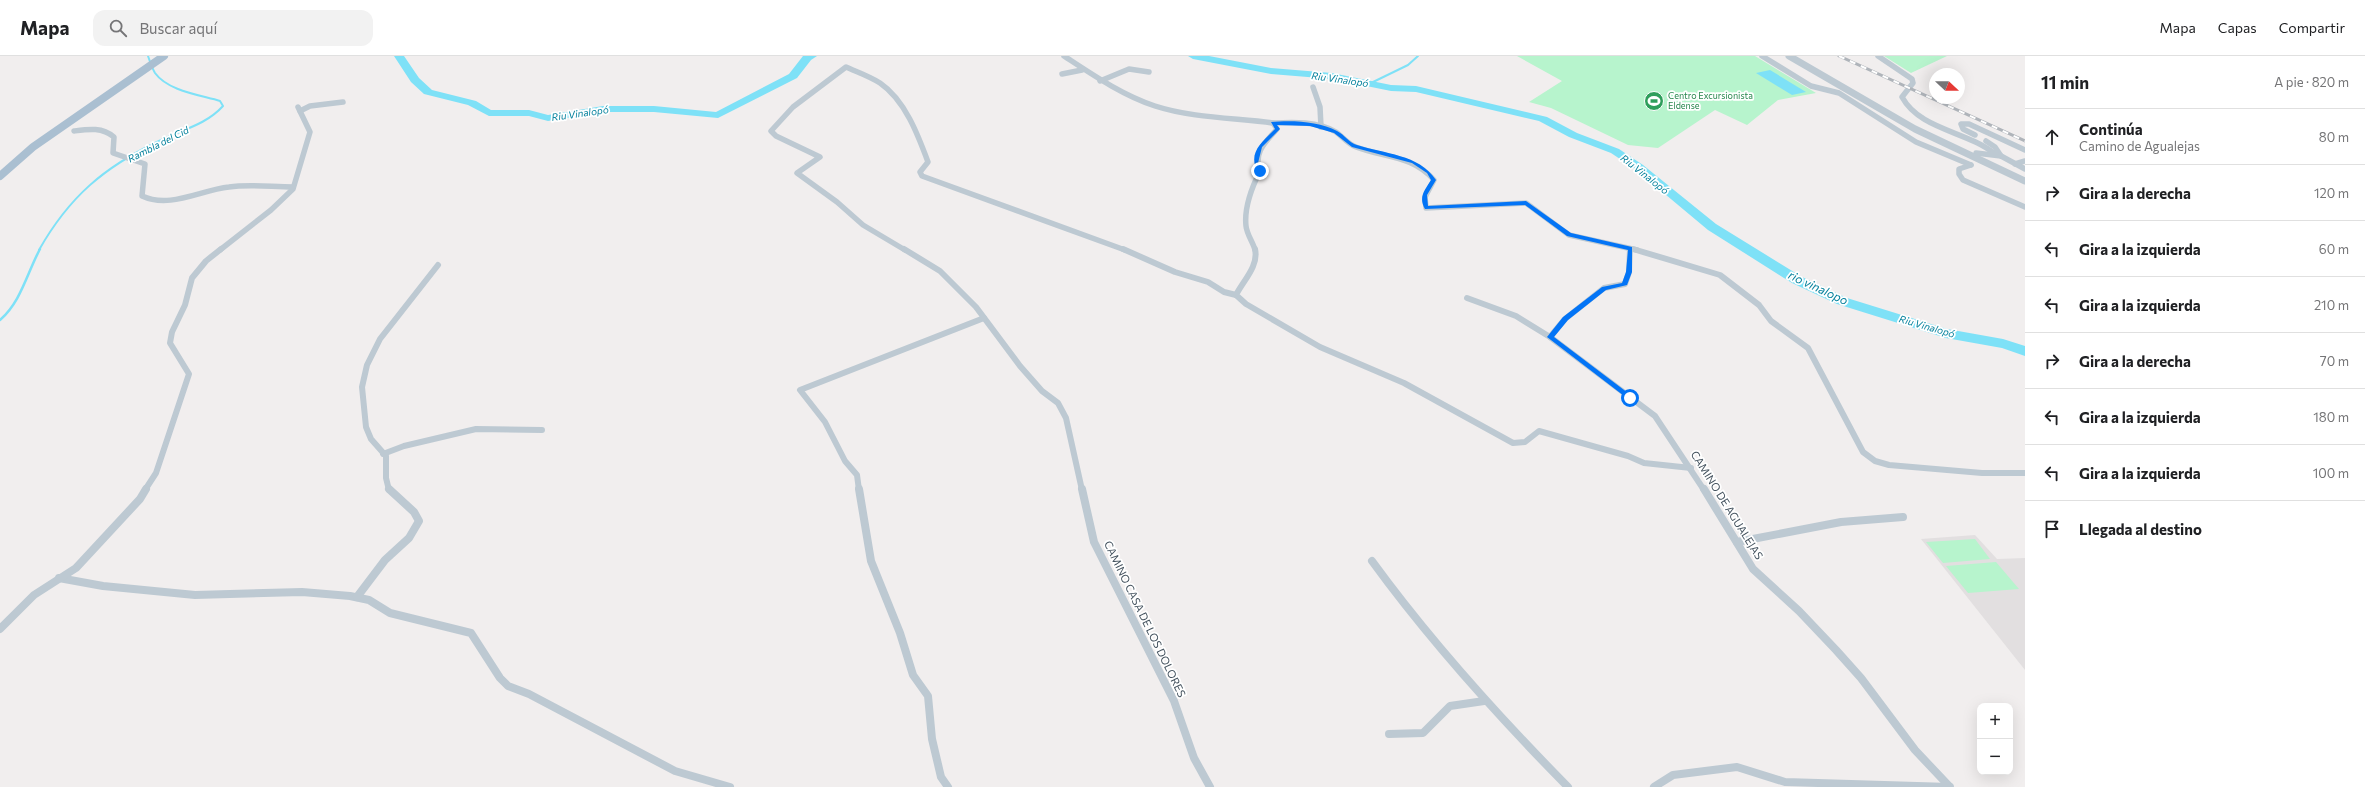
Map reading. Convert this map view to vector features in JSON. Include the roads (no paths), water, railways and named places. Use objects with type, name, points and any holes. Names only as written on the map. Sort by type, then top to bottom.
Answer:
[{"type":"main road","points":[[0,176],[33,147],[164,56]]},
{"type":"street","points":[[1064,56],[1082,70],[1100,81],[1168,110],[1273,123],[1297,123],[1321,127],[1336,132],[1353,146],[1399,157],[1413,162],[1429,172],[1434,180],[1424,195],[1424,203],[1426,208],[1526,203],[1569,234],[1630,249],[1720,275],[1759,305],[1771,321],[1808,348],[1811,357],[1832,392],[1863,452],[1875,461],[1889,465],[1982,473],[2025,473]]},
{"type":"street","points":[[1762,56],[1811,86],[1839,93],[1916,142],[1948,158],[1970,165],[1959,169],[1959,174],[1963,180],[2025,207]]},
{"type":"street","points":[[1789,56],[1915,129],[2025,181]]},
{"type":"street","points":[[1798,56],[1907,119],[2025,176]]},
{"type":"street","points":[[1878,56],[1910,76],[1913,82],[1904,92],[1902,98],[1903,104],[1928,121],[1979,140],[1987,145],[1994,154]]},
{"type":"street","name":"CAMINO CASA DE LOS DOLORES","points":[[1210,787],[1194,758],[1174,701],[1094,542],[1066,418],[1058,403],[1042,391],[1020,366],[984,318],[940,271],[863,225],[836,202],[797,173],[820,157],[776,136],[771,131],[773,127],[795,107],[846,67],[886,87],[903,110],[919,137],[928,162],[920,172],[922,176],[1118,247],[1175,272],[1208,282],[1224,292],[1236,295]]},
{"type":"street","points":[[1100,81],[1128,69],[1149,72]]},
{"type":"street","points":[[1062,74],[1082,70]]},
{"type":"street","points":[[1313,87],[1320,107],[1321,127]]},
{"type":"street","points":[[0,629],[8,619],[34,595],[76,568],[140,499],[156,473],[189,374],[170,343],[172,332],[185,305],[192,278],[206,261],[271,210],[293,188],[310,132],[304,116],[299,109],[310,106],[343,102]]},
{"type":"street","points":[[1273,123],[1277,129],[1260,147],[1257,154],[1255,163],[1260,171],[1254,180],[1246,223],[1248,233],[1255,247],[1256,258],[1236,295],[1246,304],[1320,347],[1404,383],[1513,443],[1525,442],[1539,430],[1628,456],[1644,463],[1691,468]]},
{"type":"street","points":[[2001,156],[1995,147],[1963,129],[1961,124],[1969,124],[2025,150]]},
{"type":"street","points":[[74,131],[94,128],[108,131],[114,137],[113,153],[145,164],[142,196],[149,200],[184,197],[228,187],[293,188]]},
{"type":"street","points":[[1974,134],[1982,130]]},
{"type":"street","points":[[1976,153],[2001,156],[2025,170]]},
{"type":"street","points":[[2016,165],[2025,161]]},
{"type":"street","points":[[2016,165],[2025,176]]},
{"type":"street","points":[[1550,337],[1566,319],[1600,291],[1610,286],[1625,284],[1629,272],[1630,249]]},
{"type":"street","points":[[357,598],[366,582],[386,559],[410,538],[419,521],[416,512],[389,491],[386,483],[386,456],[371,439],[366,427],[362,387],[367,365],[380,339],[438,265]]},
{"type":"street","name":"CAMINO DE AGUALEJAS","points":[[1467,298],[1516,316],[1550,337],[1655,416],[1691,468],[1753,568],[1799,611],[1836,650],[1861,678],[1914,750],[1950,787]]},
{"type":"street","points":[[948,787],[941,777],[932,739],[928,696],[913,675],[900,633],[871,561],[857,476],[845,460],[825,422],[800,390],[984,318]]},
{"type":"street","points":[[383,454],[404,446],[476,429],[542,430]]},
{"type":"street","points":[[1737,542],[1841,522],[1902,517]]},
{"type":"street","points":[[1372,561],[1425,632],[1484,701],[1568,787]]},
{"type":"street","points":[[59,578],[103,586],[195,595],[302,592],[369,600],[390,613],[471,633],[500,678],[508,686],[529,694],[615,741],[675,771],[730,787]]},
{"type":"street","points":[[1389,734],[1424,732],[1450,706],[1484,701]]},
{"type":"street","points":[[1654,787],[1673,775],[1694,771],[1737,767],[1785,782],[1950,787]]},
{"type":"water","points":[[1770,70],[1806,92],[1792,95],[1756,73]]},
{"type":"waterway","name":"Rambla del Cid","points":[[39,250],[63,214],[90,185],[105,173],[139,151],[167,137],[201,123],[216,113],[223,106],[220,101],[185,92],[168,84],[155,73],[148,56]]},
{"type":"waterway","name":"Riu Vinalopó","points":[[399,56],[415,80],[428,92],[472,103],[489,113],[529,113],[548,118],[603,109],[654,109],[718,115],[793,76],[807,58],[812,56]]},
{"type":"waterway","name":"Riu Vinalopó","points":[[1193,56],[1271,71],[1332,76],[1391,88],[1416,89],[1543,119],[1573,135],[1615,151],[1639,167],[1712,227],[1797,280],[1842,301],[1946,333],[2003,344],[2025,351]]},
{"type":"waterway","points":[[1371,83],[1408,65],[1418,56]]},
{"type":"waterway","name":"Rambla del Cid","points":[[0,320],[13,305],[40,249]]},
{"type":"railway","points":[[1839,56],[2025,141]]},
{"type":"place","name":"Centro Excursionista Eldense","points":[[1654,101]]},
{"type":"water label","name":"rio vinalopo","points":[[1818,288]]}]
